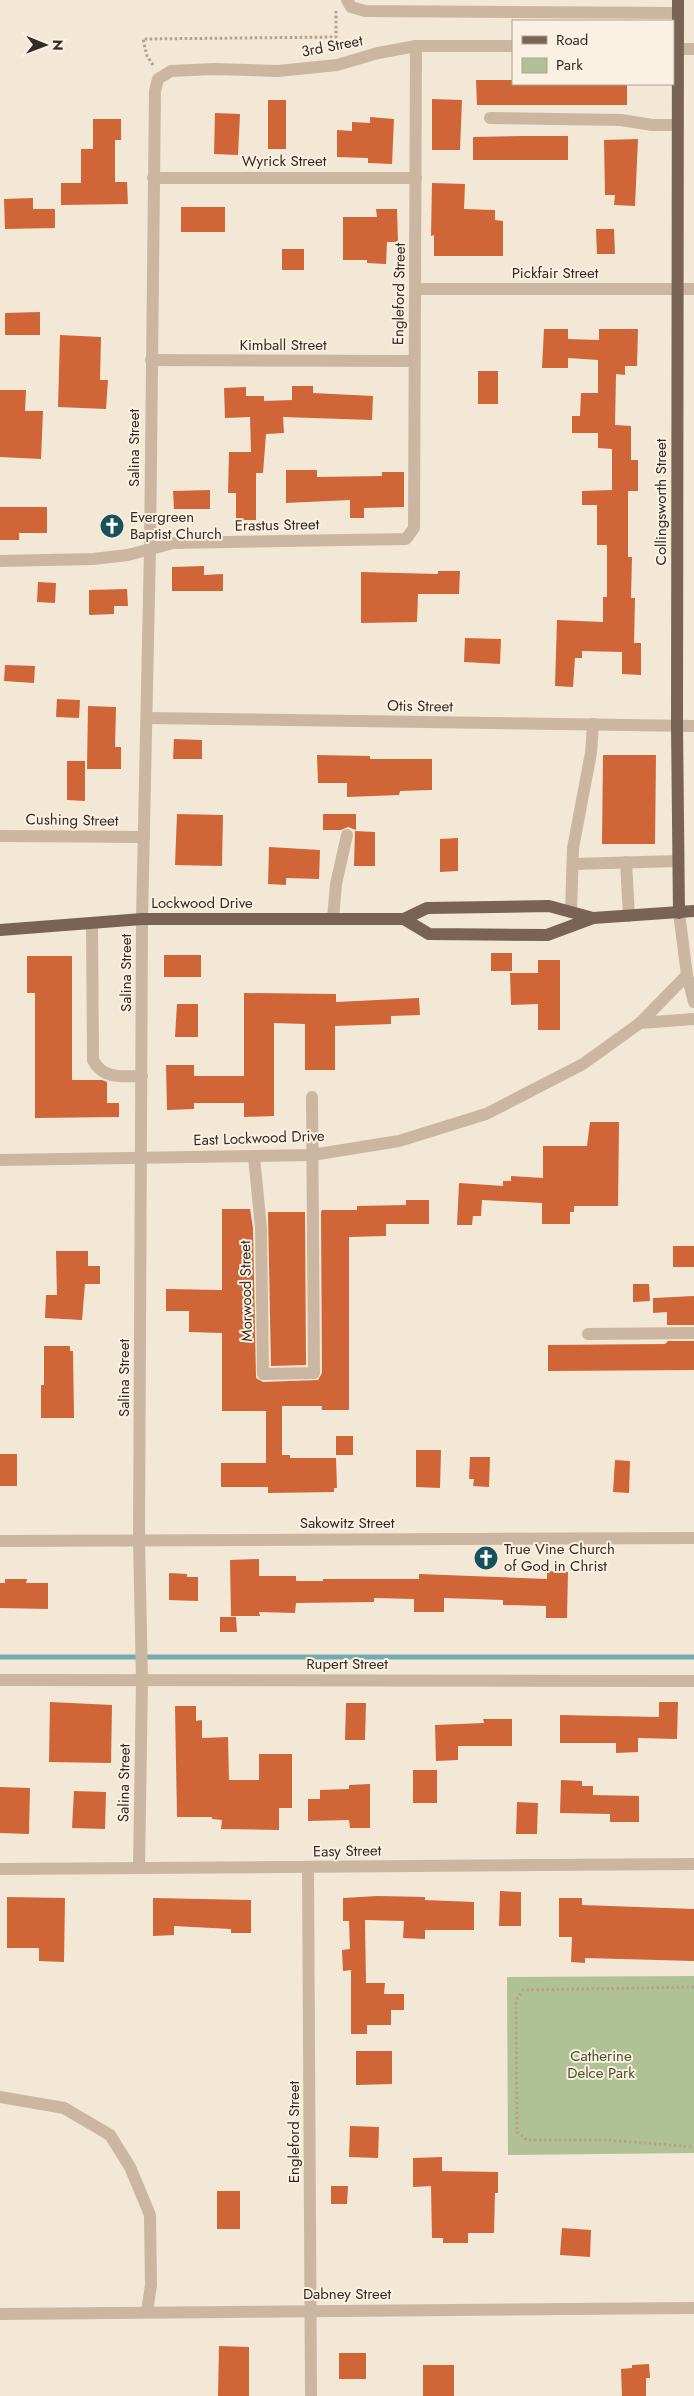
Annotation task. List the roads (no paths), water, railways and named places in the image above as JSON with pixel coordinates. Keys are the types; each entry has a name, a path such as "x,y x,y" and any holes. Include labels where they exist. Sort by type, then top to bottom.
{"main road":[{"name":"Collingsworth Street","path":"678,0 675,49 678,125 677,861 679,913"},
{"name":"Lockwood Drive","path":"0,930 92,922 142,920 404,919 427,908 549,906 593,918"},
{"name":"Lockwood Drive","path":"404,919 429,934 547,935 593,918 694,911"}],"street":[{"path":"347,0 351,7 365,11 499,6 636,13 678,13"},
{"path":"636,0 636,13"},
{"name":"3rd Street","path":"158,79 171,71 214,69 278,72 337,65 378,53 416,46 512,46"},
{"name":"Engleford Street","path":"406,539 414,528 416,46"},
{"path":"675,49 694,49"},
{"name":"Salina Street","path":"139,1868 142,1675 140,1541 142,920 150,549 153,178 155,91 158,79"},
{"path":"490,118 622,120 652,125 678,125"},
{"name":"Wyrick Street","path":"153,178 416,178"},
{"name":"Pickfair Street","path":"416,290 694,289"},
{"name":"Kimball Street","path":"151,360 414,361"},
{"name":"Erastus Street","path":"0,561 93,559 128,556 173,543 406,539"},
{"name":"Otis Street","path":"146,718 694,726"},
{"path":"571,912 573,848 591,753 593,724"},
{"path":"333,919 336,884 347,835"},
{"name":"Cushing Street","path":"0,836 144,837"},
{"path":"573,864 677,861"},
{"path":"626,862 629,916"},
{"name":"Collingsworth Street","path":"679,913 687,975 694,1002"},
{"path":"92,922 93,1060 98,1069 110,1076 142,1076"},
{"name":"East Lockwood Drive","path":"0,1160 312,1155 399,1141 486,1114 583,1064 640,1023 687,975"},
{"path":"640,1023 694,1019"},
{"path":"312,1097 312,1155"},
{"name":"Morwood Street","path":"254,1157 261,1228 263,1374 314,1373 312,1155"},
{"path":"588,1334 694,1333"},
{"name":"Sakowitz Street","path":"0,1541 694,1538"},
{"name":"Rupert Street","path":"0,1680 142,1675 694,1681"},
{"name":"Easy Street","path":"0,1869 694,1864"},
{"name":"Engleford Street","path":"308,1868 311,2396"},
{"path":"0,2096 64,2108 110,2135 130,2168 150,2215 151,2285 147,2312"},
{"name":"Dabney Street","path":"0,2314 694,2308"}],"waterway":[{"path":"0,1657 694,1657"}],"place":[{"name":"Evergreen Baptist Church","path":"112,526"},
{"name":"True Vine Church of God in Christ","path":"486,1558"}],"park label":[{"name":"Catherine Delce Park","path":"601,2064"}]}
